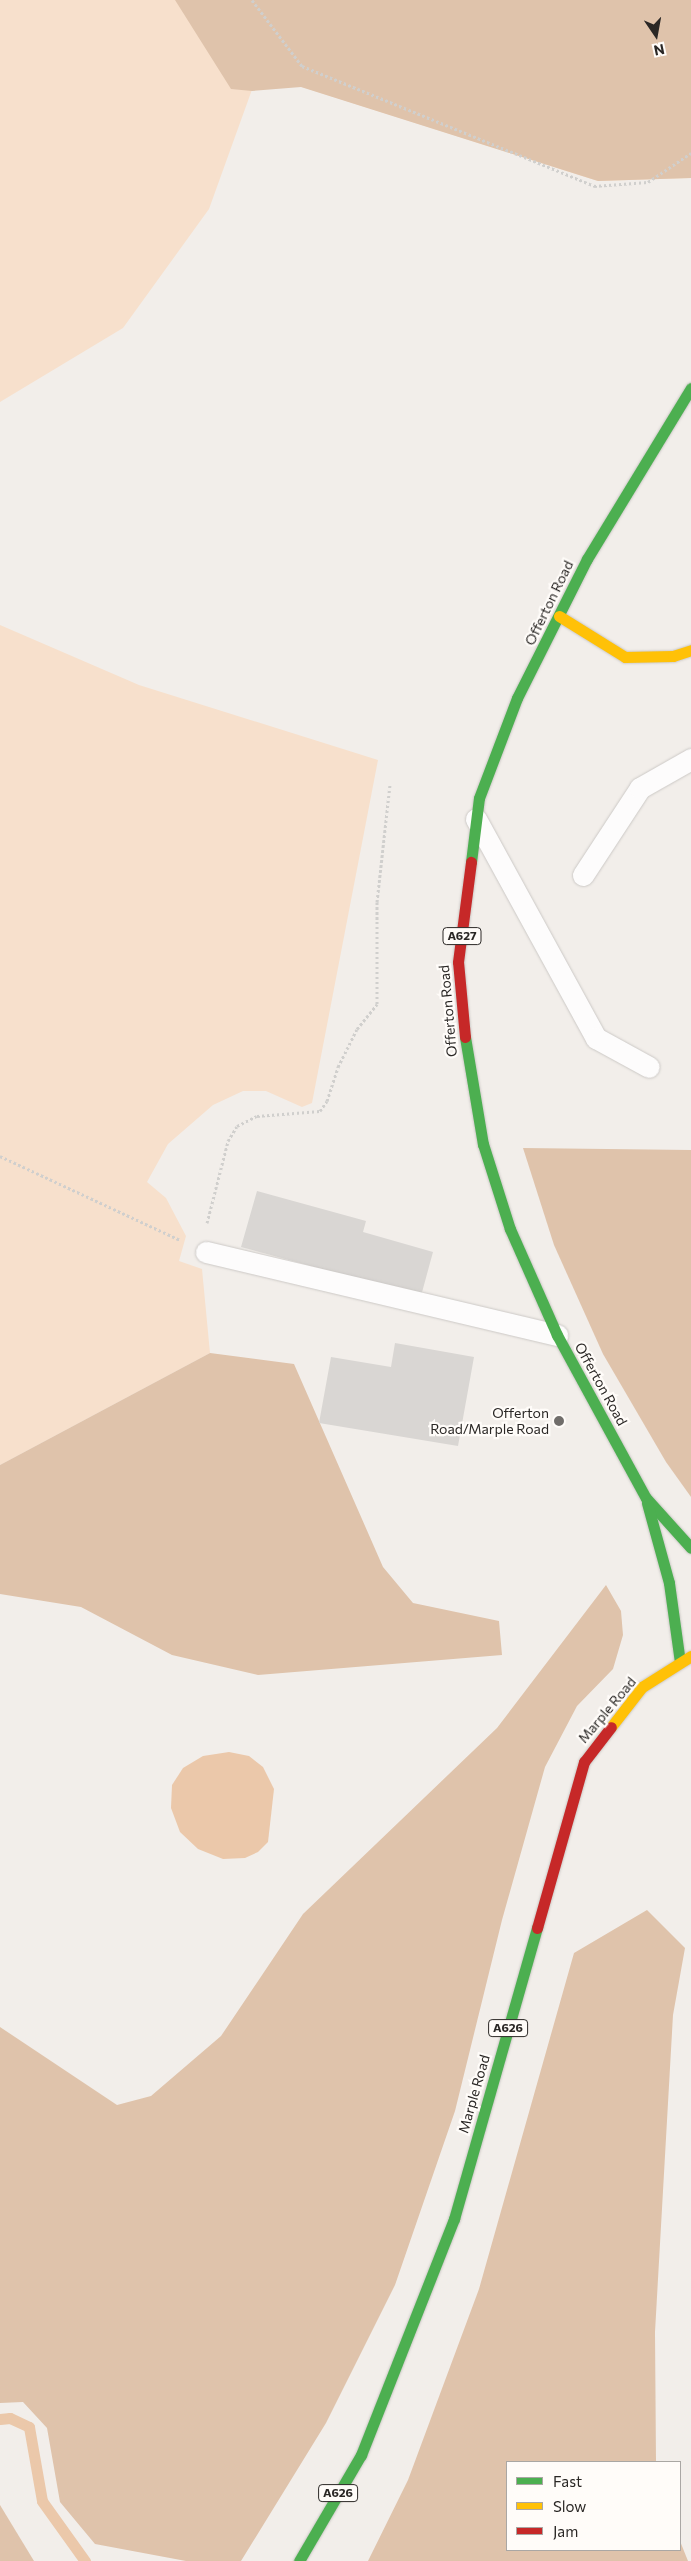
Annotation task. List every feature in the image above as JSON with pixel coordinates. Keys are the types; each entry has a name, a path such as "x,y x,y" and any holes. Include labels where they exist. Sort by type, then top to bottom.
{"main road":[{"name":"Offerton Road","path":"691,388 587,559 517,698 479,798 458,962 467,1062 483,1144 510,1229 557,1335 646,1498 691,1548"},
{"path":"559,616 626,657 673,656 691,650"},
{"name":"Offerton Road","path":"646,1498 669,1583 680,1662"},
{"name":"Marple Road","path":"299,2561 361,2455 454,2219 584,1762 642,1687 691,1656"}],"lane":[{"path":"583,875 640,788 691,759"},
{"path":"476,819 596,1038 649,1067"},
{"path":"206,1252 557,1335"}],"path":[{"path":"252,0 302,66 594,186 648,182 691,153"},
{"path":"0,1156 206,1252 207,1224 228,1141 237,1126 257,1116 320,1111 327,1101 338,1068 357,1029 377,1004 377,902 390,786"}],"shaded area":[{"path":"0,0 691,0 691,178 598,181 258,73 209,209 123,328 0,402"},
{"path":"175,0 691,0 691,178 598,181 301,87 252,91 231,89"},
{"path":"0,625 139,685 378,760 312,1103 302,1107 266,1091 243,1091 213,1105 168,1144 147,1182 166,1198 186,1236 179,1261 202,1269 210,1353 0,1465"},
{"path":"523,1148 691,1150 691,1497 666,1462 603,1354 554,1245"},
{"path":"210,1353 294,1364 383,1567 413,1603 499,1621 502,1655 258,1675 172,1655 81,1607 0,1594 0,1465"},
{"path":"606,1585 621,1611 623,1635 613,1669 577,1706 545,1767 502,1920 455,2111 395,2285 326,2423 241,2561 186,2561 95,2544 60,2502 47,2428 23,2402 0,2403 0,2027 117,2105 151,2096 221,2036 303,1914 497,1728"},
{"path":"229,1752 249,1756 263,1767 274,1789 268,1842 258,1852 245,1858 223,1859 198,1849 180,1832 171,1808 172,1785 183,1768 203,1756"},
{"path":"647,1910 685,1948 673,2015 655,2332 656,2461 506,2461 506,2551 681,2551 681,2544 688,2561 368,2561 408,2480 479,2289 574,1953"},
{"path":"0,2505 34,2561 0,2561"}],"building":[{"path":"257,1191 366,1221 363,1232 433,1252 421,1296 241,1247"},
{"path":"395,1343 474,1357 458,1446 319,1423 331,1357 391,1367"}],"waterway":[{"path":"0,2419 10,2418 29,2427 42,2501 85,2561"}],"traffic: fast":[{"path":"471,862 479,798 517,698 587,559 691,388"},
{"path":"465,1037 483,1144 510,1229 557,1335 646,1498 691,1548"},
{"path":"647,1503 669,1583 680,1662"},
{"path":"299,2561 361,2455 454,2219 537,1928"}],"traffic: slow":[{"path":"559,616 625,657 673,656 691,650"},
{"path":"611,1727 642,1687 691,1656"}],"traffic: jam":[{"path":"465,1037 458,962 471,862"},
{"path":"537,1928 584,1762 611,1727"}],"place":[{"name":"Offerton Road/Marple Road","path":"559,1421"}]}
